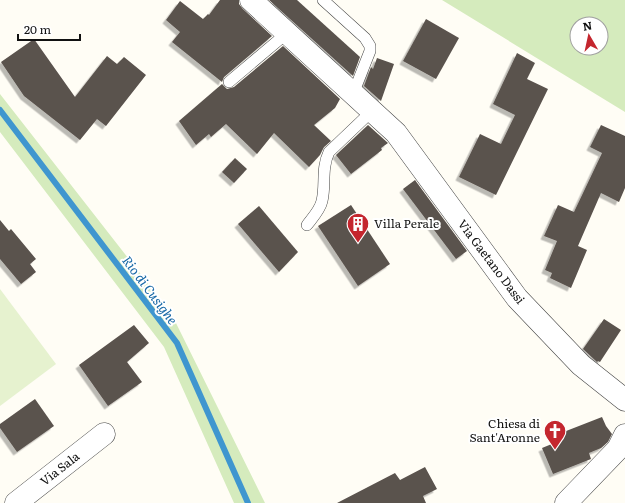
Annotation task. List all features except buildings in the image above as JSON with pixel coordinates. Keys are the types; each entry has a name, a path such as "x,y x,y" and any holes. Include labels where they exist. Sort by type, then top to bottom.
{"street":[{"name":"Via Gaetano Dassi","path":"250,0 372,111 399,138 517,298 581,365 625,400"},
{"name":"Via Sala","path":"16,503 104,434"},
{"path":"566,503 618,448 625,435"}],"lane":[{"path":"323,0 365,38 370,46 370,51 353,94"},
{"path":"229,82 286,33"},
{"path":"307,225 319,210 322,201 325,161 329,152 372,111"}],"green space":[{"path":"442,0 625,0 625,112"},
{"path":"0,94 171,313 265,503 234,503 164,347 0,132"},
{"path":"0,289 56,364 0,406"}],"waterway":[{"name":"Rio di Cusighe","path":"0,110 177,343 248,503"}],"place":[{"name":"Villa Perale","path":"358,244"},
{"name":"Chiesa di Sant'Aronne","path":"555,450"}]}
